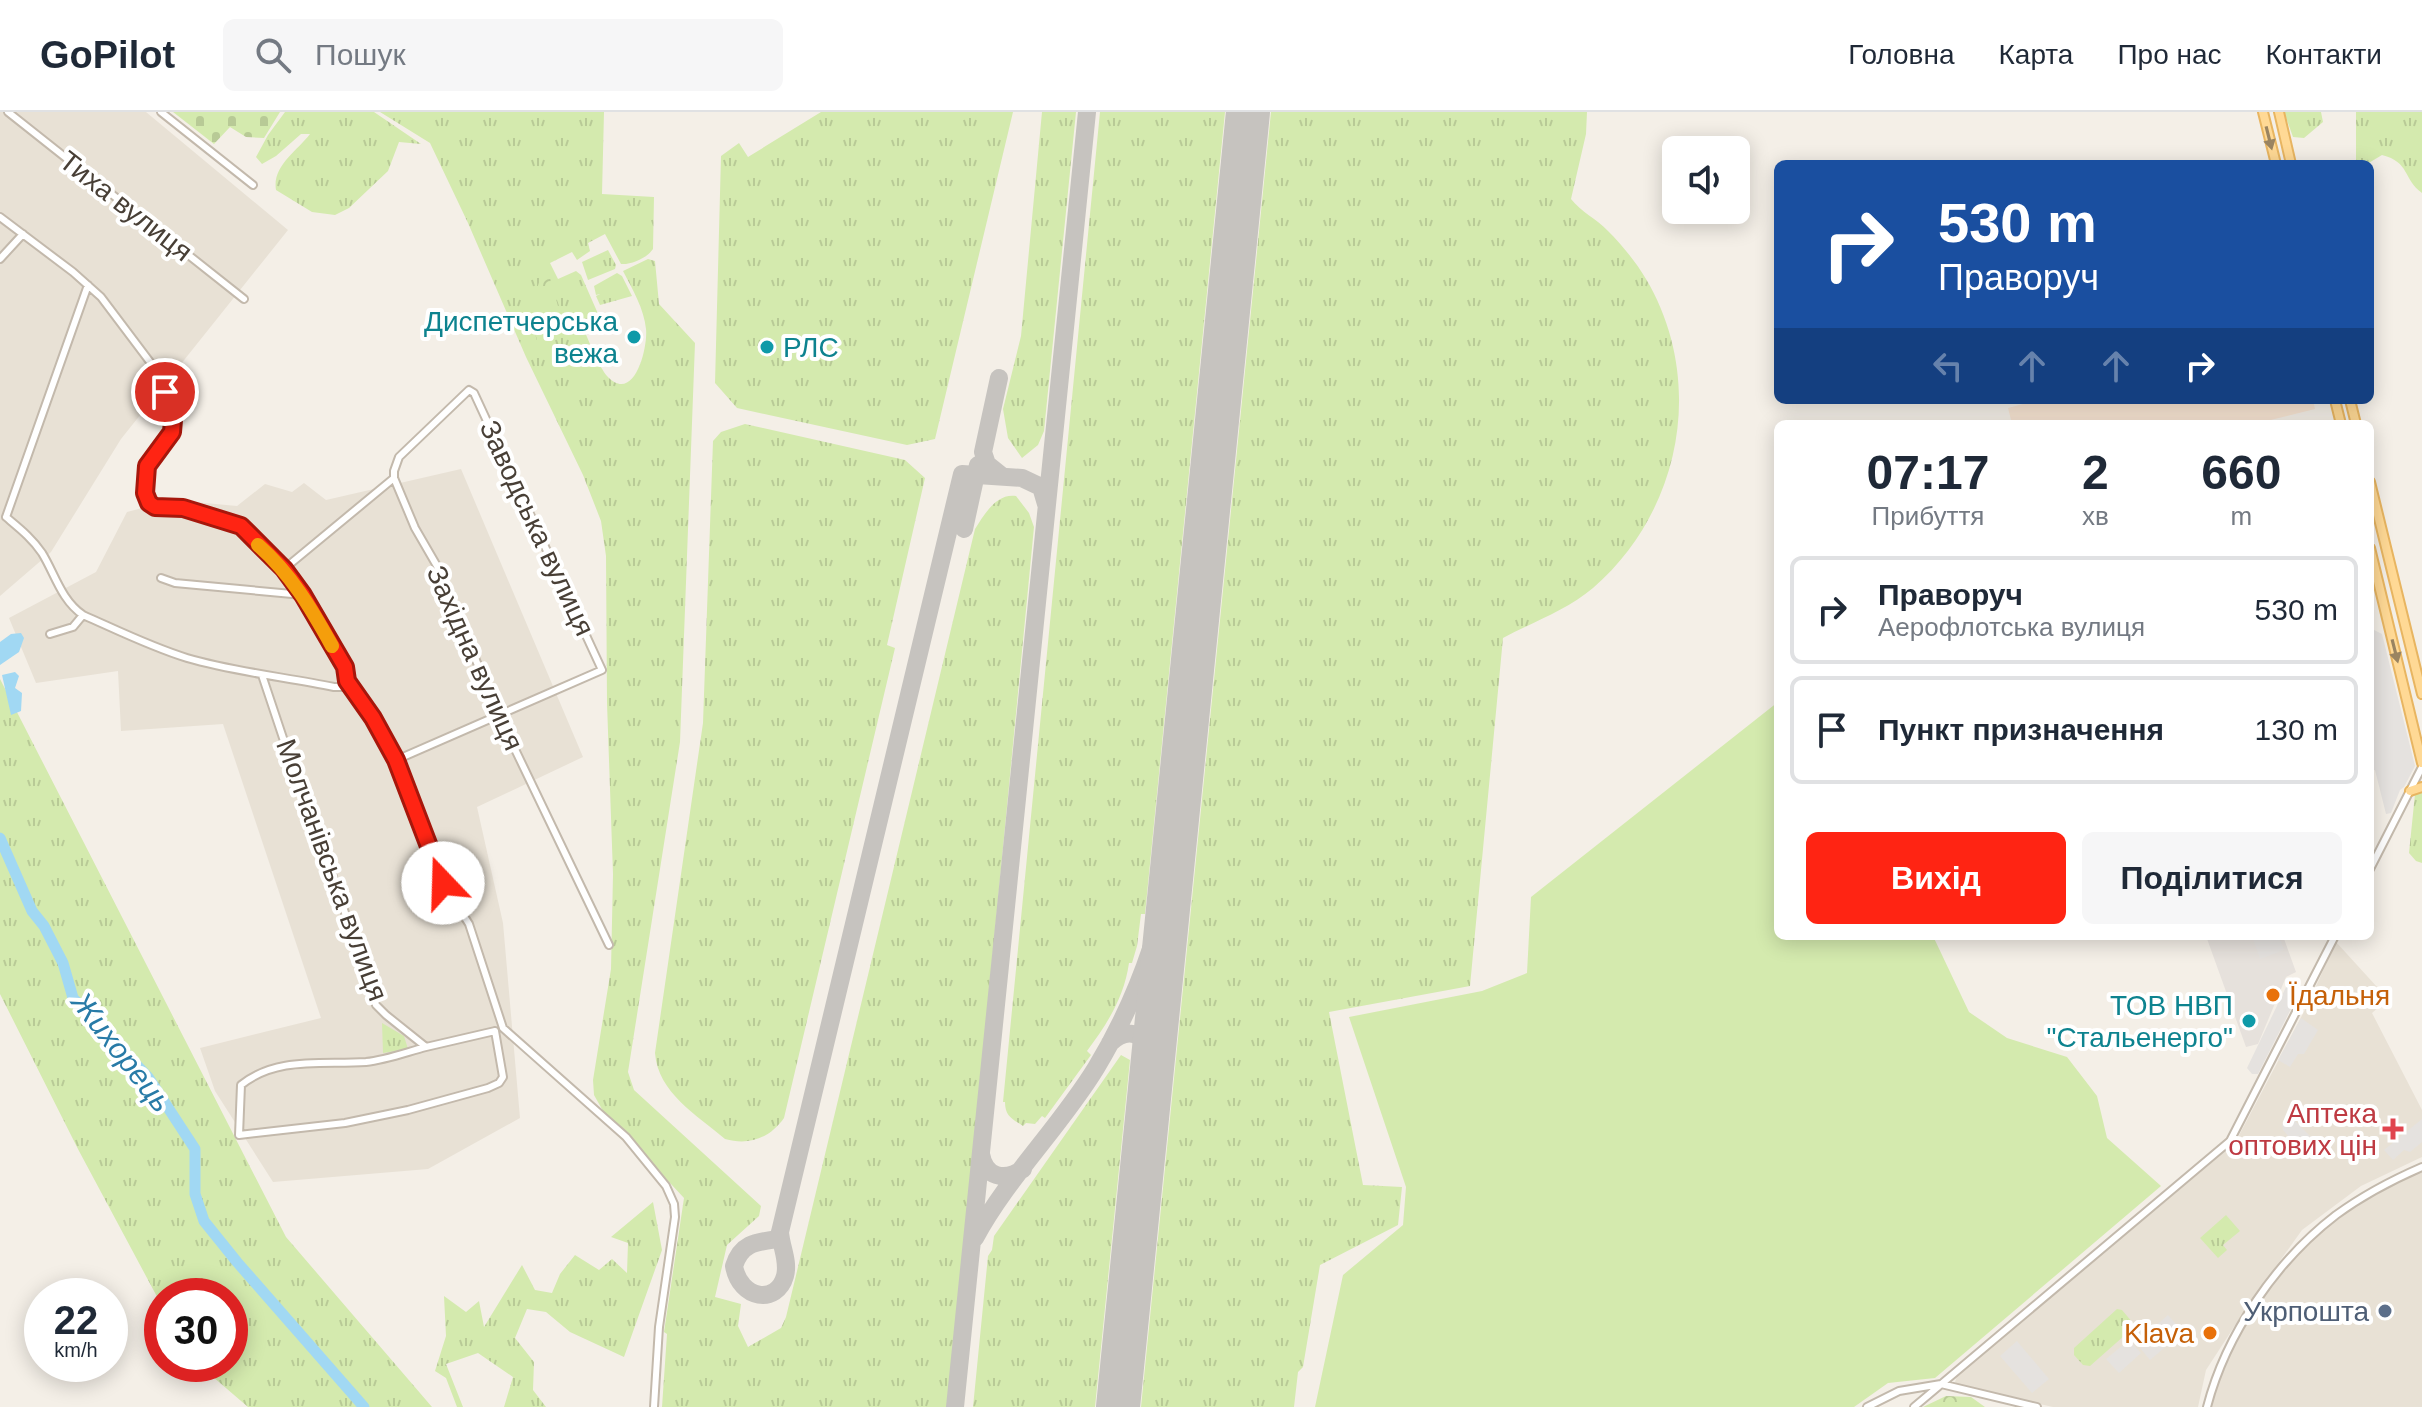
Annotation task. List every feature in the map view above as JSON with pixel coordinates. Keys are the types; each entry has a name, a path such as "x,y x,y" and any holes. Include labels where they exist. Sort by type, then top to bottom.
{"main road":[{"path":"2263,112 2275,160"},
{"path":"2279,112 2290,160"},
{"path":"2374,499 2422,694"},
{"path":"2374,565 2422,765"},
{"path":"2388,623 2403,619"},
{"path":"2410,791 2422,787"}],"street":[{"name":"Тиха вулиця","path":"8,112 244,299"},
{"path":"161,112 253,185"},
{"path":"0,217 101,297 159,376 171,408 172,432 147,466 145,493 149,503 155,507 183,508 241,526 284,569 303,595 345,667 347,681 373,718 396,760 443,883 469,924 499,1030 503,1077 499,1083 488,1088 345,1123 239,1135 241,1085 256,1073 315,1062 367,1062 499,1030"},
{"path":"0,259 23,234"},
{"path":"88,285 3,520 31,538 57,585 74,609 83,615 150,645 189,658 334,687 342,687 347,681"},
{"name":"Заводська вулиця","path":"394,478 399,457 469,390 474,393 602,670 499,716"},
{"path":"284,569 394,478"},
{"name":"Західна вулиця","path":"394,478 415,528 437,566 499,716 609,945"},
{"path":"161,578 175,583 303,595"},
{"path":"50,634 73,627 83,615"},
{"name":"Молчанівська вулиця","path":"262,675 376,1005 426,1047"},
{"path":"396,760 499,716"},
{"path":"2374,861 2422,765"},
{"path":"1914,1407 2230,1141 2333,940"},
{"path":"499,1030 594,1107 638,1152 666,1186 674,1204 675,1217 659,1327 654,1407"},
{"path":"2207,1407 2215,1375 2237,1334 2270,1285 2310,1237 2366,1196 2422,1167"},
{"path":"1867,1407 1899,1391 1941,1384 2037,1407"}],"shaded area":[{"path":"0,112 146,112 288,230 121,439 51,552 0,596"},
{"path":"2023,404 2314,404 2315,409 2270,420 2011,420 2008,408"},
{"path":"461,469 583,757 477,807 503,923 520,1118 428,1169 273,1182 215,1091 200,1048 321,1018 223,724 121,731 118,671 36,683 9,618 96,572 127,512 173,500 237,506 265,484 292,492 304,483 326,500"},
{"path":"2374,630 2382,634 2415,766 2400,790 2391,813 2386,814 2375,770"},
{"path":"2207,940 2284,940 2296,972 2286,977 2258,1044 2246,1047"},
{"path":"2253,940 2280,940 2284,950 2260,959"},
{"path":"2336,942 2388,999 2372,1013 2422,1110 2422,1157 2361,1186 2302,1230 2206,1370 2198,1407 2053,1407 1959,1386 1955,1382 1957,1376 2235,1143 2307,1006"},
{"path":"2287,985 2300,991 2258,1074 2252,1074 2247,1068"},
{"path":"2301,1018 2318,1030 2304,1054 2298,1054 2290,1067 2278,1060"},
{"path":"2292,1118 2322,1148 2311,1158 2306,1157 2283,1130 2282,1124"},
{"path":"2422,1119 2422,1142 2410,1152 2404,1150 2393,1160 2384,1150"},
{"path":"2422,1167 2422,1407 2207,1407 2215,1375 2253,1308 2290,1260 2338,1214"},
{"path":"2168,1315 2183,1332 2150,1360 2136,1343"},
{"path":"2129,1340 2141,1353 2119,1373 2106,1359"},
{"path":"2017,1341 2049,1379 2032,1393 2000,1356"}],"green space":[{"path":"173,112 280,112 264,138 246,137 230,127 214,144"},
{"path":"285,112 374,112 421,144 399,142 388,171 349,208 335,215 312,212 276,190 282,166 310,134 301,134 262,164 256,157"},
{"path":"380,112 604,112 602,194 654,197 653,249 643,258 621,264 605,234 588,243 590,251 577,260 572,252 550,263 558,279 576,271 581,275 599,316 597,326 585,332 604,372 617,383 625,384 632,379 642,360 646,338 640,307 623,271 648,259 655,261 659,304 695,343 680,742 628,1072 634,1090 761,1206 759,1216 727,1245 715,1297 741,1304 738,1326 748,1347 781,1328 786,1317 975,529 991,506 1002,498 1016,496 1029,513 1034,527 949,1407 662,1407 667,1334 664,1332 684,1198 603,1111 594,1095 593,1080 611,969 613,874 606,556 601,521 583,475 430,143"},
{"path":"821,112 1013,112 935,439 907,445 737,408 715,383 721,156 739,143 748,157"},
{"path":"1042,112 1076,112 1044,431 1038,445 1022,458 1008,438 1003,409 1021,336"},
{"path":"1100,112 1225,112 1145,914 1141,914 1137,946 1119,999 1087,1051 1091,1055 1045,1118 1042,1116 1035,1124 1026,1123 1023,1126 1010,1117 1003,1102"},
{"path":"1271,112 1587,112 1586,134 1571,199 1604,227 1628,254 1646,279 1665,318 1676,359 1679,401 1675,442 1665,483 1647,521 1623,557 1583,596 1503,638 1470,986 1329,1012 1363,1185 1402,1187 1398,1225 1320,1265 1294,1407 1141,1407"},
{"path":"2284,112 2321,112 2323,122 2304,138 2293,137"},
{"path":"2356,112 2422,112 2422,193 2402,166 2391,158 2382,155 2374,160 2356,160"},
{"path":"608,250 615,269 588,280 582,262"},
{"path":"542,273 550,276 559,311 544,343 540,348 530,348 538,345 530,314 541,310 536,292"},
{"path":"617,273 622,276 632,296 600,305 596,296 600,294 596,295 594,286"},
{"path":"745,424 905,460 925,478 887,645 895,648 784,1118 772,1131 758,1139 734,1141 725,1139 691,1112 671,1091 663,1080 655,1053 703,723 713,441 721,432"},
{"path":"0,679 286,1237 432,1407 248,1407 219,1382 248,1382 248,1278 147,1278 0,994"},
{"path":"1774,705 1774,940 1935,940 1969,1012 2007,1038 2067,1057 2097,1096 2107,1138 2161,1186 1935,1378 1888,1383 1854,1407 1315,1407 1343,1275 1403,1225 1406,1187 1349,1017 1482,991 1527,973 1531,897"},
{"path":"2422,791 2422,863 2409,853 2415,794"},
{"path":"382,1023 404,1036 408,1049 383,1053"},
{"path":"1121,1055 1130,1060 1095,1407 973,1407 988,1256 994,1236"},
{"path":"653,1202 662,1250 624,1357 570,1332 546,1312 527,1309 515,1338 534,1362 533,1390 546,1407 504,1407 513,1377 478,1353 446,1364 463,1407 457,1407 446,1378 435,1371 446,1336 444,1296 466,1312 479,1301 484,1327 522,1265 535,1290 552,1293 560,1274 575,1255 599,1270 612,1259 627,1273 628,1243 611,1237"},
{"path":"2226,1215 2240,1231 2223,1245 2227,1250 2218,1258 2200,1238"},
{"path":"2117,1309 2122,1310 2133,1323 2133,1328 2090,1366 2083,1365 2074,1355 2074,1348"},
{"path":"1946,1396 1971,1397 1985,1407 1923,1407"}],"water":[{"path":"21,633 24,638 19,652 0,665 0,642 11,634"},
{"path":"15,672 19,676 15,688 22,693 21,711 11,715 2,675"}],"waterway":[{"name":"Жихорець","path":"0,838 32,911 44,926 63,963 73,998 148,1077 195,1149 195,1194 204,1221 364,1407"}],"taxiway":[{"path":"955,1407 1087,112"},
{"path":"999,378 983,452 987,464 1002,476"},
{"path":"964,529 978,465"},
{"path":"780,1232 786,1265 781,1285 767,1295 751,1292 743,1286 734,1266 745,1248 778,1239 962,474 1022,478 1041,487 1046,504"},
{"path":"975,1238 1002,1194 1082,1090 1110,1044 1143,972 1160,922 1172,869"},
{"path":"1110,1043 1125,1034 1137,1035 1146,1044 1153,1059"},
{"path":"981,1154 987,1168 996,1175 1009,1175 1023,1169"}],"runway":[{"path":"1118,1407 1248,112"}],"slow traffic":[{"path":"258,545 284,569 332,646"}],"place":[{"name":"Диспетчерська вежа","path":"634,337"},
{"name":"РЛС","path":"767,347"},
{"name":"Їдальня","path":"2273,995"},
{"name":"ТОВ НВП \"Стальенерго\"","path":"2249,1021"},
{"name":"Аптека оптових цін","path":"2393,1129"},
{"name":"Укрпошта","path":"2385,1311"},
{"name":"Klava","path":"2210,1333"}],"route":[{"path":"165,392 171,408 172,432 147,466 145,493 149,503 155,507 183,508 241,526 284,569 303,595 345,667 347,681 373,718 396,760 443,883"}]}
